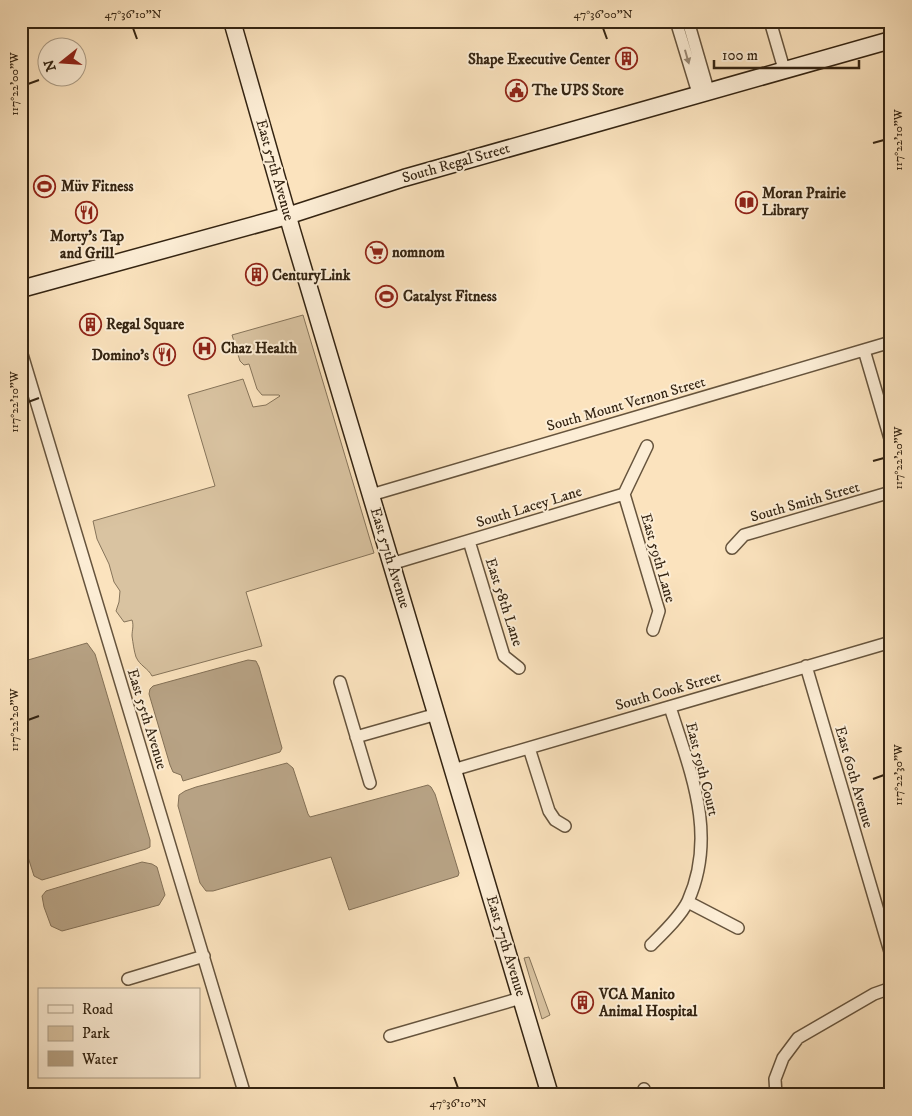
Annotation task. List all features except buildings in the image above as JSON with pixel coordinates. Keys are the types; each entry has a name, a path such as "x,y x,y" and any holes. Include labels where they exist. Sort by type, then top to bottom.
{"main road":[{"name":"East 57th Avenue","path":"232,21 287,216 550,1095"},
{"name":"South Regal Street","path":"21,289 287,216 404,178 891,40"}],"street":[{"path":"676,21 703,92"},
{"path":"688,21 703,92"},
{"path":"770,21 784,69"},
{"name":"South Mount Vernon Street","path":"371,495 891,342"},
{"path":"864,350 891,442"},
{"name":"East 55th Avenue","path":"21,351 245,1095"},
{"path":"624,494 647,446"},
{"name":"South Smith Street","path":"732,548 744,535 891,492"},
{"name":"South Lacey Lane","path":"391,564 624,494"},
{"name":"East 59th Lane","path":"624,494 659,611 653,630"},
{"name":"East 58th Lane","path":"469,541 504,656 519,668"},
{"name":"South Cook Street","path":"453,770 891,642"},
{"name":"East 60th Avenue","path":"806,666 891,955"},
{"path":"340,682 370,783"},
{"name":"East 59th Court","path":"651,945 668,928 688,902 698,868 702,839 701,822 691,776 670,706"},
{"path":"356,737 437,714"},
{"path":"529,748 549,811 555,820 565,826"},
{"path":"688,902 738,928"},
{"path":"128,979 204,956"},
{"path":"776,1095 775,1079 783,1058 798,1038 874,994 891,988"},
{"path":"390,1036 521,998"}],"green space":[{"path":"303,315 374,553 246,592 262,646 152,676 136,657 132,636 132,620 124,622 116,611 120,591 114,582 109,564 97,539 93,521 215,486 188,395 243,379 253,407 266,405 280,396 262,395 257,389 249,364 244,365 240,361 232,335"},
{"path":"529,957 550,1015 542,1019 524,958"}],"water":[{"path":"87,643 95,654 150,840 150,847 42,880 34,876 21,835 21,662"},
{"path":"248,660 256,661 259,667 282,748 280,752 183,781 181,775 173,772 170,765 149,694 150,689 153,686"},
{"path":"287,763 293,768 310,817 428,785 435,794 459,873 458,876 349,910 331,857 213,891 206,891 200,883 178,806 179,795 196,787"},
{"path":"142,862 157,867 165,895 159,905 62,931 51,926 42,896 46,891"}],"place":[{"name":"Shape Executive Center","path":"626,59"},
{"name":"The UPS Store","path":"516,90"},
{"name":"Müv Fitness","path":"45,186"},
{"name":"Moran Prairie Library","path":"746,202"},
{"name":"Morty's Tap and Grill","path":"87,213"},
{"name":"nomnom","path":"376,252"},
{"name":"CenturyLink","path":"256,275"},
{"name":"Catalyst Fitness","path":"387,296"},
{"name":"Regal Square","path":"90,324"},
{"name":"Chaz Health","path":"205,348"},
{"name":"Domino's","path":"165,355"},
{"name":"VCA Manito Animal Hospital","path":"583,1003"}]}
